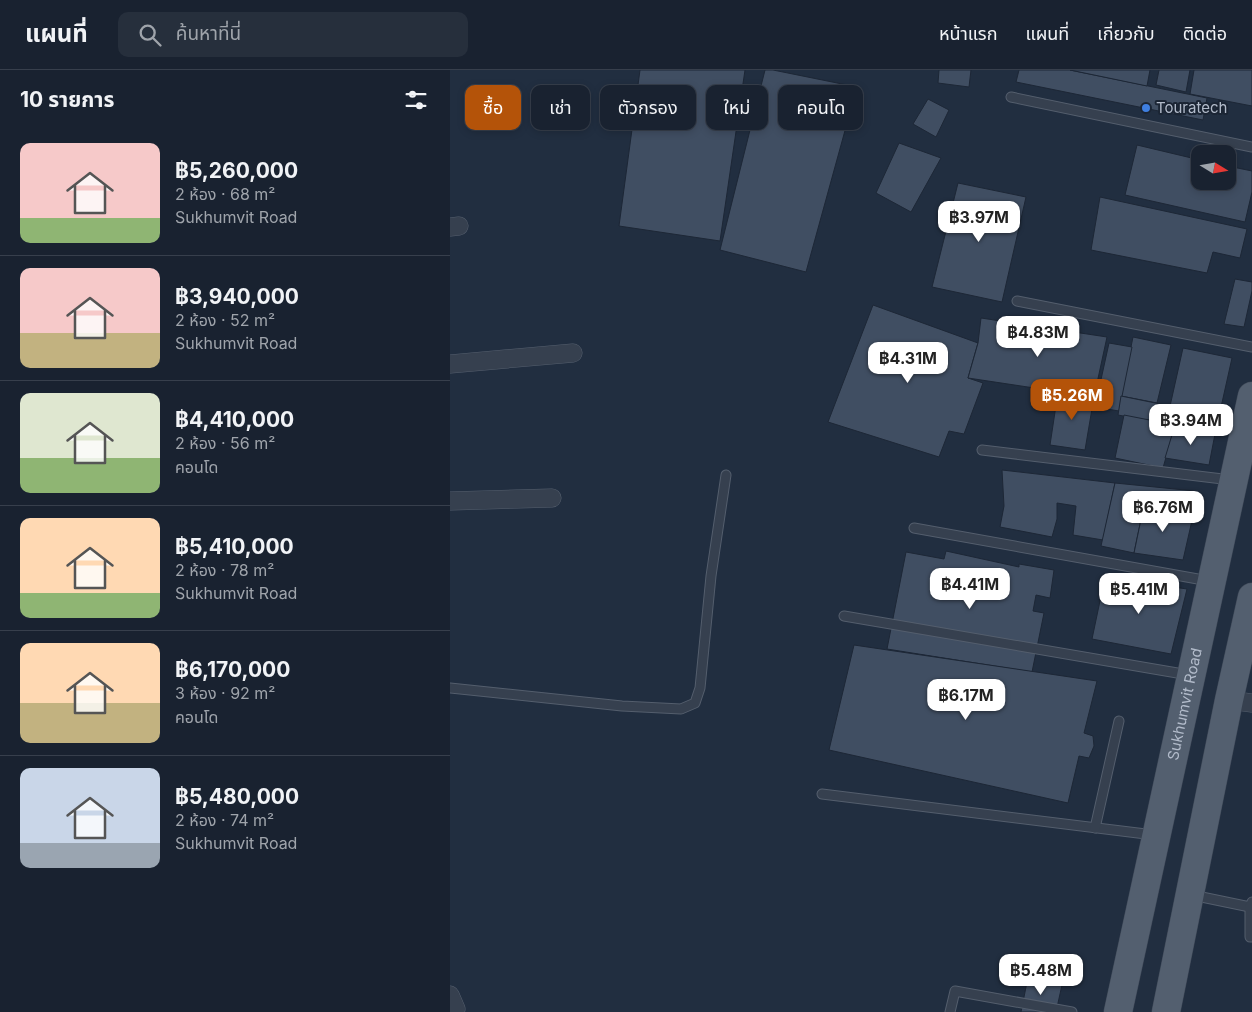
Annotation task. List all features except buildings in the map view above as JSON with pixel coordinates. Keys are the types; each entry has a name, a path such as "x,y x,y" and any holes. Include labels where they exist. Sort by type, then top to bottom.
{"main road":[{"name":"Sukhumvit Road","path":"1118,1012 1252,396"},
{"path":"1166,1012 1190,894 1240,701 1252,598"}],"street":[{"path":"450,364 573,353"},
{"path":"450,501 552,498"}],"lane":[{"path":"1011,97 1252,147"},
{"path":"1017,301 1252,347"},
{"path":"982,450 1234,481"},
{"path":"450,688 622,706 681,709 695,703 700,688 711,576 726,475"},
{"path":"914,528 1212,581"},
{"path":"844,616 1191,675"},
{"path":"1095,828 1119,721"},
{"path":"822,794 1157,836"},
{"path":"1190,894 1251,905 1250,937 1252,938"},
{"path":"950,1012 955,991 1072,1012"}],"place":[{"name":"Touratech","path":"1146,108"}]}
